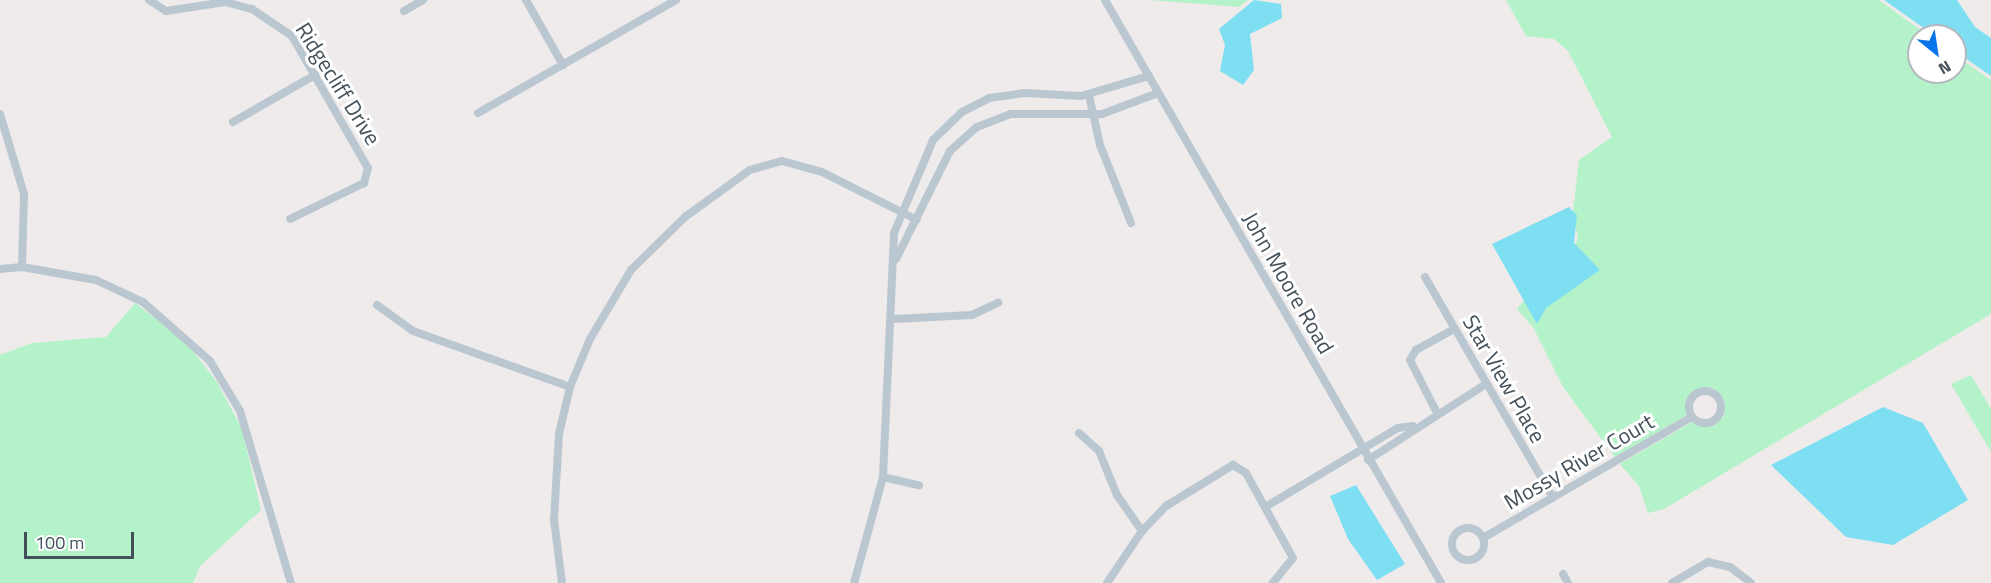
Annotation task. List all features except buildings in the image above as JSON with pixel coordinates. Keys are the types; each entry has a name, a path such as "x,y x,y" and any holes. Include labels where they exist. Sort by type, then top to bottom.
{"street":[{"name":"Ridgecliff Drive","path":"149,0 166,11 225,1 276,21 315,75 368,168 364,183 290,219"},
{"path":"404,11 423,0"},
{"path":"526,0 563,65"},
{"path":"478,113 676,0"},
{"name":"John Moore Road","path":"1105,0 1441,583"},
{"path":"233,122 315,75"},
{"path":"854,583 883,477 894,318 896,259 893,242 900,211 933,140 962,112 1010,94 1089,94 1149,76"},
{"path":"896,259 950,151 977,127 1018,113 1094,115 1158,93"},
{"path":"1089,94 1131,223"},
{"path":"0,114 24,194 22,267"},
{"path":"562,583 554,476 570,387 590,339 632,270 686,217 750,170 782,160 822,172 917,220"},
{"path":"0,269 22,267 96,280 143,302 210,361 240,411 291,583"},
{"name":"Star View Place","path":"1425,277 1553,498"},
{"path":"894,318 972,315 998,303"},
{"path":"377,305 413,331 570,387"},
{"path":"1436,411 1410,360 1416,350 1454,329"},
{"path":"1368,459 1394,444 1413,426 1436,411 1486,384"},
{"name":"Mossy River Court","path":"1483,538 1692,417"},
{"path":"1266,507 1389,434 1413,426"},
{"path":"1079,433 1099,451 1117,495 1142,531"},
{"path":"1389,434 1394,444"},
{"path":"1107,583 1142,531 1184,492 1233,465 1246,473 1293,558 1273,583"},
{"path":"883,477 918,485"},
{"path":"1672,583 1708,562 1730,567 1751,583"},
{"path":"1563,574 1568,583"}],"green space":[{"path":"1150,0 1248,0 1239,7"},
{"path":"1506,0 1879,0 1912,24 1907,24 1907,84 1967,84 1967,63 1991,80 1991,314 1664,509 1648,513 1639,486 1620,464 1692,422 1714,426 1724,416 1725,402 1713,388 1694,390 1686,401 1687,415 1615,457 1563,387 1534,329 1517,309 1544,275 1570,258 1578,238 1573,212 1579,160 1612,137 1568,51 1554,39 1526,36"},
{"path":"135,303 185,341 217,382 242,429 261,510 200,566 193,583 0,583 0,355 32,343 106,337"},
{"path":"1971,375 1991,409 1991,452 1951,384"}],"water":[{"path":"1254,0 1281,4 1282,18 1250,34 1254,70 1243,85 1220,71 1225,45 1219,29"},
{"path":"1884,0 1957,0 1975,27 1991,38 1991,76 1967,59 1967,24 1918,24"},
{"path":"1569,207 1577,215 1574,243 1600,270 1546,308 1537,324 1492,244"},
{"path":"1883,407 1923,423 1968,500 1893,545 1846,537 1771,465"},
{"path":"1356,485 1405,564 1377,580 1348,539 1330,496"}]}
